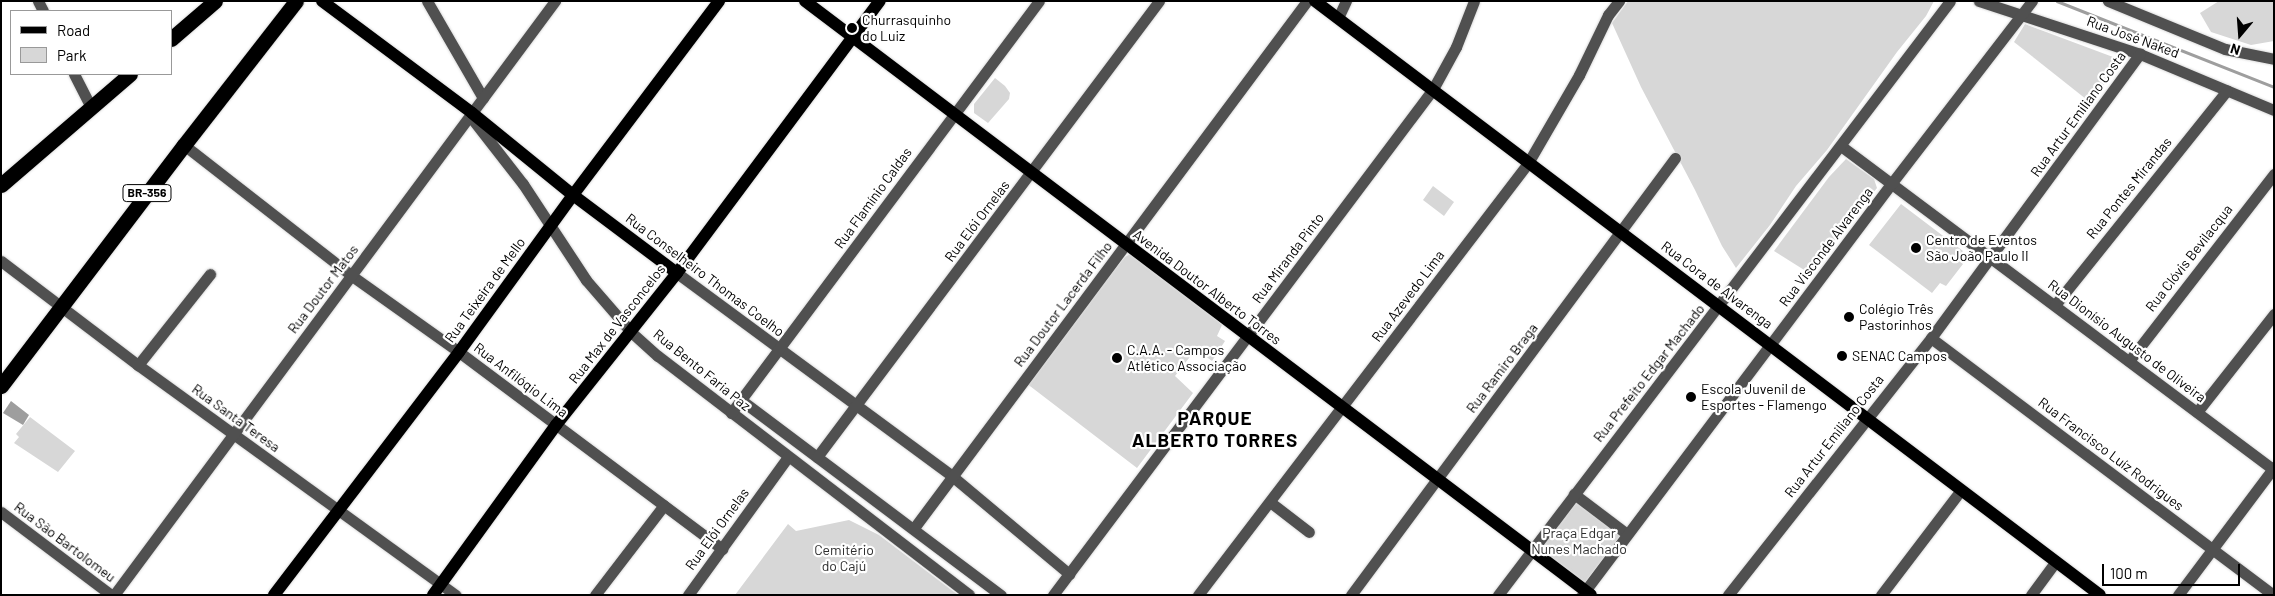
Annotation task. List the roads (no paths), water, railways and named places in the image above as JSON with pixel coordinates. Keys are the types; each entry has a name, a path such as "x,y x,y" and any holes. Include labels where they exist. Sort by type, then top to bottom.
{"highway":[{"path":"172,38 215,1"},
{"name":"BR-356","path":"1,386 296,1"},
{"path":"1,186 129,75"}],"main road":[{"name":"Rua Conselheiro Thomas Coelho","path":"322,1 677,273"},
{"name":"Rua Teixeira de Mello","path":"274,595 459,352 573,195 719,1"},
{"name":"Avenida Doutor Alberto Torres","path":"805,1 1532,550 1586,593"},
{"name":"Rua Max de Vasconcelos","path":"432,595 556,425 677,273 880,1"},
{"name":"Rua Cora de Alvarenga","path":"1315,1 1528,163 1772,344 1866,419 2100,595"}],"street":[{"path":"427,1 484,98"},
{"name":"Rua Doutor Matos","path":"113,595 555,1"},
{"name":"Rua Flamínio Caldas","path":"731,413 780,350 953,114 1039,1"},
{"name":"Rua Elói Ornelas","path":"817,457 1159,1"},
{"name":"Rua Doutor Lacerda Filho","path":"914,528 1307,1"},
{"path":"1338,18 1346,1"},
{"name":"Rua Miranda Pinto","path":"1053,595 1433,89 1456,47 1474,1"},
{"name":"Rua Azevedo Lima","path":"1198,595 1528,163 1565,100 1608,16 1619,1"},
{"name":"Rua Prefeito Edgar Machado","path":"1498,595 1720,306 1950,1"},
{"name":"Rua José Naked","path":"1979,1 2140,54 2274,110"},
{"name":"Rua Visconde Alvarenga","path":"1586,593 1627,534 1891,184 2032,1"},
{"path":"2108,1 2225,49 2249,55 2271,55"},
{"name":"Rua Artur Emiliano Costa","path":"1728,595 1931,338 2140,54"},
{"path":"74,75 91,108"},
{"name":"Rua Pontes Mirandas","path":"2055,305 2227,90"},
{"name":"Rua Bento Faria Paz","path":"471,115 523,184 586,280 631,332 658,356 731,413 969,595"},
{"name":"Rua Anfilóqio Lima","path":"184,145 352,276 459,352 722,549"},
{"name":"Rua Dionísio Augusto de Oliveira","path":"1841,146 2273,469"},
{"name":"Rua Ramiro Braga","path":"1351,595 1675,158"},
{"name":"Rua Clóvis Bevilacqua","path":"2128,361 2274,174"},
{"name":"Rua Santa Teresa","path":"1,261 138,365 456,595"},
{"name":"Rua Conselheiro Thomas Coelho","path":"677,273 952,476 1069,574"},
{"path":"138,365 210,274"},
{"path":"2197,412 2274,314"},
{"name":"Rua Francisco Luíz Rodrigues","path":"1931,338 2273,595"},
{"name":"Rua Bento Faria Paz","path":"741,400 1002,595"},
{"name":"Rua Elói Ornelas","path":"688,595 788,457"},
{"path":"2178,595 2273,469"},
{"path":"1881,595 1961,490"},
{"path":"1574,494 1627,534"},
{"path":"1270,502 1309,532"},
{"path":"595,595 664,505"},
{"name":"Rua São Bartolomeu","path":"1,512 113,595"},
{"path":"2031,595 2056,562"}],"waterway":[{"path":"2057,1 2274,87"}],"place":[{"name":"Churrasquinho do Luiz","path":"852,28"},
{"name":"Centro de Eventos São João Paulo II","path":"1916,248"},
{"name":"Colégio Três Pastorinhos","path":"1849,317"},
{"name":"SENAC Campos","path":"1842,356"},
{"name":"C.A.A. - Campos Atlético Associação","path":"1117,358"},
{"name":"Escola Juvenil de Esportes - Flamengo","path":"1691,397"}],"district":[{"name":"PARQUE ALBERTO TORRES","path":"1215,429"}],"park label":[{"name":"Praça Edgar Nunes Machado","path":"1579,542"},
{"name":"Cemitério do Cajú","path":"844,558"}]}
